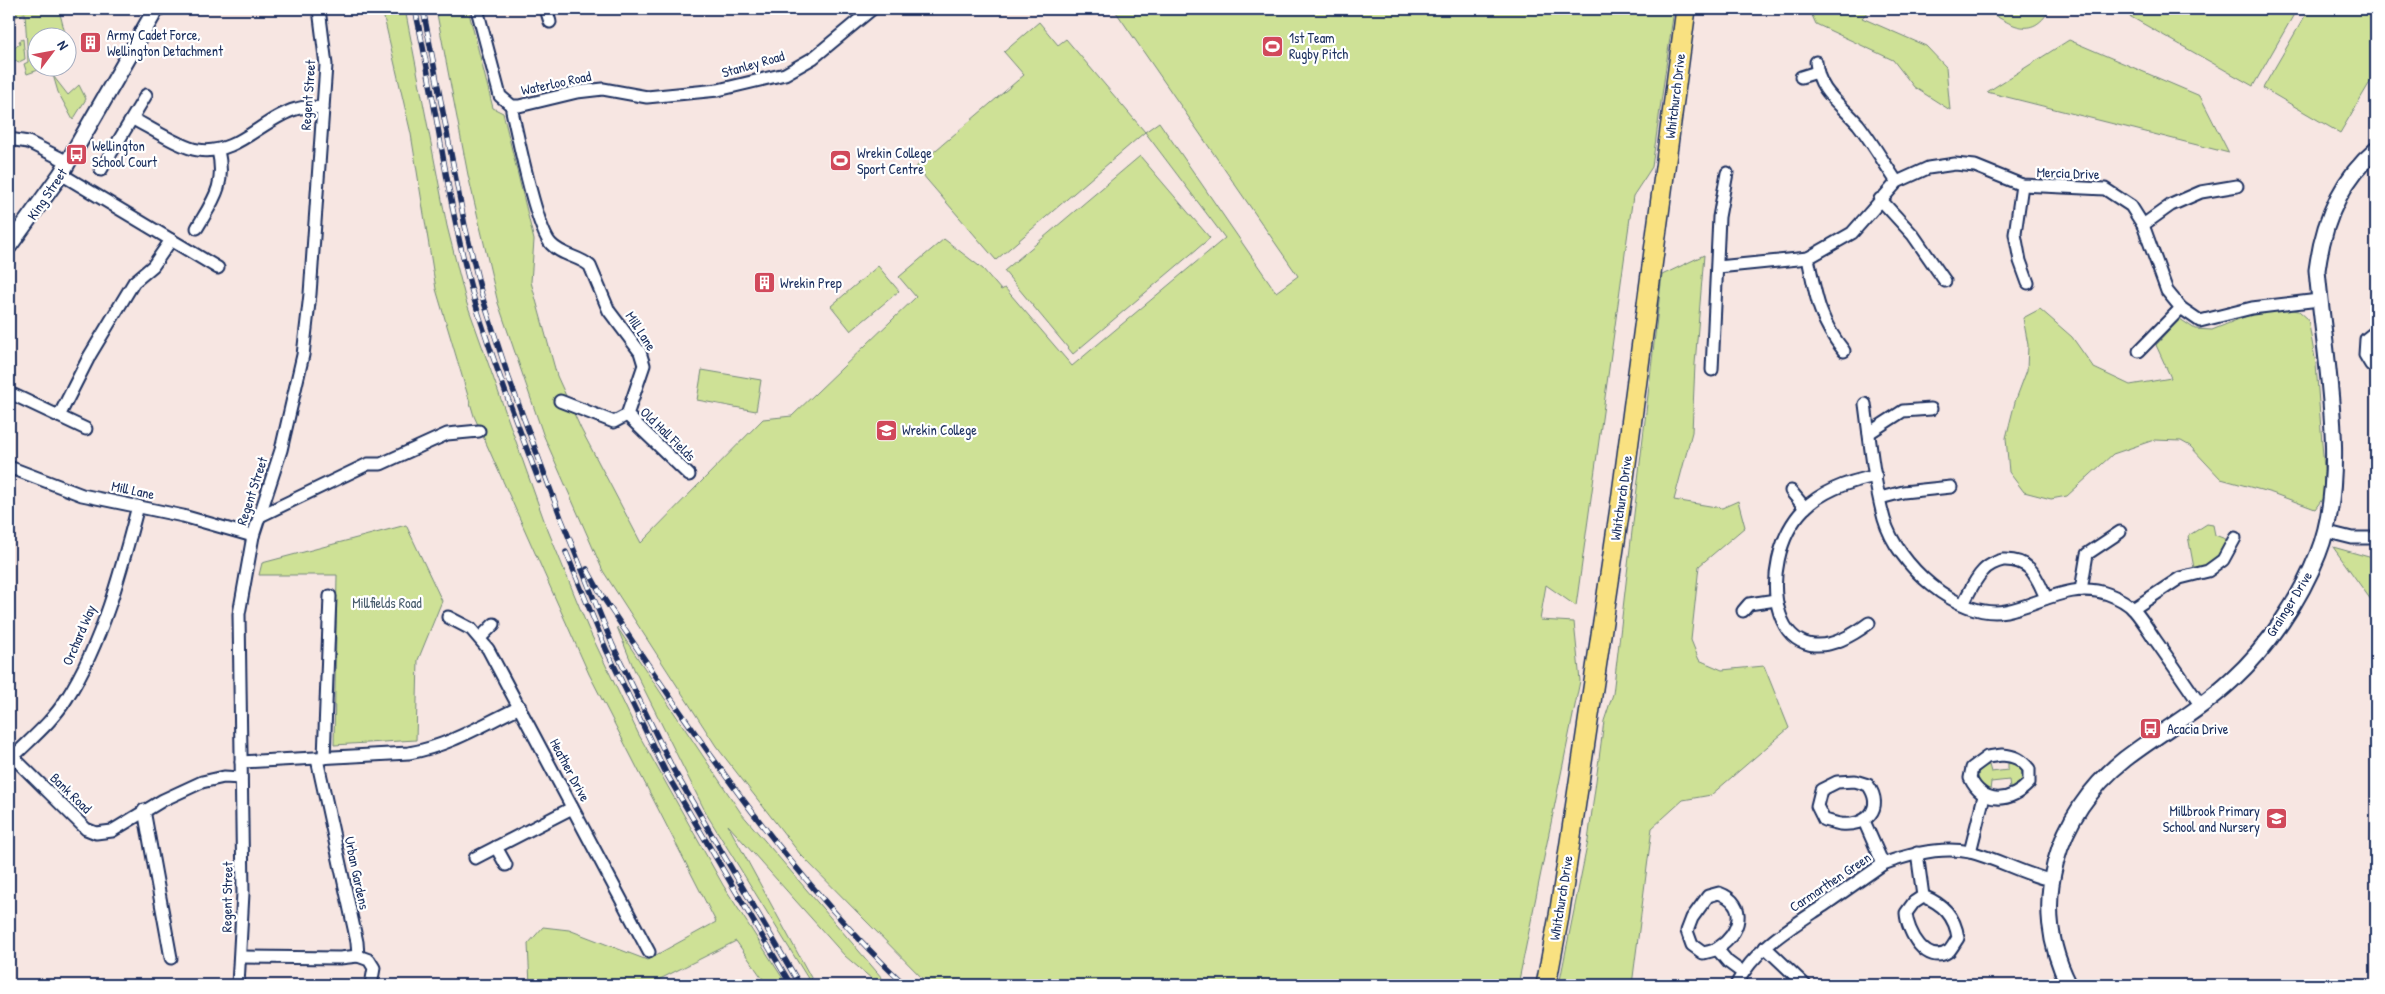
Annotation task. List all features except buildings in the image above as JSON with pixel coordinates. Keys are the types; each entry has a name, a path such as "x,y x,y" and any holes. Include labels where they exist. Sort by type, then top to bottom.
{"main road":[{"name":"Whitchurch Drive","path":"1546,985 1559,916 1620,511 1686,9"}],"street":[{"name":"King Street","path":"9,246 64,168 156,9"},
{"name":"Regent Street","path":"238,985 243,893 239,614 253,536 290,417 303,355 310,294 325,45 319,9"},
{"name":"Waterloo Road","path":"477,9 500,96 512,106 526,106 577,92 604,89 622,91"},
{"path":"546,9 550,22"},
{"name":"Stanley Road","path":"622,91 637,96 672,95 718,90 785,74 813,58 872,9"},
{"path":"1801,77 1816,67 1823,88 1858,124 1897,182"},
{"path":"102,170 146,95"},
{"name":"Mill Lane","path":"512,106 544,234 552,246 561,253 585,262 590,266 609,311 640,352 644,365 626,415"},
{"path":"132,119 192,148 218,150 293,110 306,107 322,108"},
{"path":"9,139 28,142 171,240 218,268"},
{"path":"197,228 220,187 222,168 218,150"},
{"name":"Grainger Drive","path":"2069,985 2059,966 2049,917 2050,880 2062,841 2072,823 2098,785 2126,758 2201,706 2253,659 2281,622 2304,584 2319,553 2329,517 2333,483 2333,446 2317,270 2320,243 2328,219 2352,175 2376,150"},
{"name":"Mercia Drive","path":"1718,268 1808,258 1852,233 1897,182 1928,168 1955,164 1975,166 2022,185 2106,189 2131,206 2143,224 2166,291 2181,308 2200,321 2252,308 2319,300"},
{"path":"1712,370 1719,217 1727,173"},
{"path":"2022,185 2015,234 2020,262 2028,283"},
{"path":"2143,224 2171,205 2201,192 2237,186"},
{"path":"1880,199 1913,235 1945,281"},
{"path":"59,416 90,355 134,282 158,261 171,240"},
{"path":"1808,258 1819,310 1830,333 1844,351"},
{"path":"2140,352 2181,308"},
{"path":"2376,331 2366,339 2365,355 2371,365 2376,367"},
{"path":"14,395 86,429"},
{"path":"560,401 614,422 626,415"},
{"path":"1865,404 1885,521 1908,560 1934,588 1963,604 1982,611 1998,613 2066,591 2081,590 2109,594 2133,609 2201,706"},
{"path":"1869,433 1903,411 1931,409"},
{"name":"Old Hall Fields","path":"626,415 689,475"},
{"path":"260,516 368,464 381,464 447,434 479,431"},
{"name":"Mill Lane","path":"9,467 82,495 182,516 253,536"},
{"path":"1869,623 1846,639 1812,646 1794,637 1786,628 1778,614 1776,600 1780,560 1787,536 1794,521 1805,508 1829,491 1857,480 1876,476"},
{"path":"1880,498 1903,492 1951,487"},
{"path":"1791,491 1805,508"},
{"name":"Orchard Way","path":"11,755 56,712 66,699 83,666 117,583 138,506"},
{"path":"2324,531 2352,538 2374,538 2376,536"},
{"path":"2081,590 2087,554 2120,532"},
{"path":"2133,609 2180,578 2208,571 2223,560 2235,538"},
{"path":"1963,604 1984,568 2000,560 2015,560 2027,565 2036,576 2046,598"},
{"name":"Urban Gardens","path":"330,596 320,758 357,942 358,956"},
{"path":"1743,612 1749,604 1776,600"},
{"name":"Heather Drive","path":"448,617 470,629 480,638 520,706 649,952"},
{"path":"480,638 494,624"},
{"path":"241,762 409,754 441,746 520,706"},
{"name":"Bank Road","path":"11,755 86,829 96,833 112,832 144,810 211,779 241,778"},
{"path":"1994,756 2014,756 2029,769 2029,783 2021,792 2003,798 1984,796 1975,788 1970,778 1972,768 1978,762 1994,756"},
{"path":"1855,781 1868,785 1874,794 1876,802 1870,817 1864,821 1841,824 1824,820 1817,806 1821,790 1837,782 1855,781"},
{"path":"1970,852 1984,796"},
{"path":"475,858 572,808"},
{"path":"144,810 171,958"},
{"path":"1864,821 1883,864"},
{"path":"496,847 506,865"},
{"name":"Carmarthen Green","path":"1736,985 1743,973 1765,947 1785,930 1883,864 1917,853 1949,850 1970,852 2050,880"},
{"path":"1917,853 1923,896"},
{"path":"1719,894 1729,897 1733,902 1737,908 1739,920 1730,937 1717,949 1703,953 1692,945 1687,931 1692,918 1708,896 1719,894"},
{"path":"1923,896 1938,902 1956,924 1958,938 1950,951 1939,955 1926,952 1906,924 1906,913 1914,902 1923,896"},
{"path":"1765,947 1805,985"},
{"path":"1717,949 1728,962 1743,973"},
{"path":"240,957 340,958 358,956 369,960 374,968 371,985"}],"green space":[{"path":"9,9 64,9 63,12 59,10 64,28 28,28 28,62 25,13 11,19"},
{"path":"382,9 405,9 447,226 466,301 545,523 588,628 639,735 723,885 787,985 767,985 736,941 648,985 530,985 528,944 543,927 569,930 647,960 716,922 589,674 474,416 436,289 411,134"},
{"path":"436,9 468,9 493,108 503,113 534,240 531,282 557,376 581,429 641,543 763,419 792,416 916,297 899,277 944,239 983,269 1001,290 1005,288 1072,366 1225,238 1145,132 1159,122 1276,292 1298,276 1114,9 1674,9 1652,167 1633,196 1576,606 1546,585 1540,620 1574,622 1580,681 1518,985 929,985 800,854 716,746 603,571 543,434 498,303 468,175"},
{"path":"1809,9 1870,9 1862,18 1926,46 1946,67 1950,110 1914,87 1893,60 1816,24"},
{"path":"1984,9 2050,9 2043,19 2035,25 2019,27 2002,20"},
{"path":"2117,9 2297,9 2253,86"},
{"path":"2309,9 2376,9 2376,72 2340,133 2263,88"},
{"path":"1039,22 1058,45 1066,39 1145,132 996,260 916,167 1024,75 1004,52"},
{"path":"23,39 25,59 19,62 9,58 9,51 20,44 19,41"},
{"path":"2069,40 2200,96 2229,153 1987,92"},
{"path":"28,62 28,74 27,74 24,64"},
{"path":"54,78 68,95 79,85 86,99 73,120 58,92"},
{"path":"1140,156 1210,238 1073,354 1004,271"},
{"path":"1704,255 1695,364 1692,432 1674,500 1722,508 1738,501 1745,527 1699,566 1691,640 1699,660 1722,670 1764,666 1789,728 1711,795 1683,800 1652,828 1632,985 1559,985 1588,841 1604,721 1613,694 1662,275"},
{"path":"878,266 899,291 851,331 831,306"},
{"path":"2040,309 2072,337 2094,368 2130,385 2171,378 2156,345 2180,319 2195,329 2212,330 2254,313 2287,309 2299,311 2308,319 2316,364 2324,469 2323,498 2315,509 2272,493 2221,479 2190,446 2181,441 2154,440 2113,454 2067,496 2051,499 2024,492 2009,472 2006,438 2015,402 2027,370 2028,345 2023,318"},
{"path":"702,370 761,380 756,411 697,400"},
{"path":"2207,524 2213,525 2215,535 2228,540 2215,559 2207,566 2196,571 2188,536"},
{"name":"Millfields Road","path":"406,525 442,601 418,660 416,740 334,745 337,575 259,575 262,563"},
{"path":"2333,547 2376,559 2376,607"},
{"path":"617,627 741,813 888,985 879,985 845,956 728,825 815,985 812,985 707,815 634,669"},
{"path":"2008,763 2017,765 2021,769 2023,780 2016,787 2010,789 2009,780 1991,782 1990,791 1985,790 1979,784 1978,773 1984,766 1989,765 1991,772 2008,770"}],"railway":[{"path":"415,9 456,227 474,299 513,413 539,481"},
{"path":"423,9 465,226 482,296 508,376 561,518 613,646 673,769 800,985"},
{"path":"566,552 606,649 666,773 791,985"},
{"path":"587,569 602,596 671,699 743,800 820,896 905,985"}],"place":[{"name":"Army Cadet Force, Wellington Detachment","path":"91,43"},
{"name":"1st Team Rugby Pitch","path":"1273,46"},
{"name":"Wellington School Court","path":"76,154"},
{"name":"Wrekin College Sport Centre","path":"841,161"},
{"name":"Wrekin Prep","path":"764,283"},
{"name":"Wrekin College","path":"886,430"},
{"name":"Acacia Drive","path":"2151,729"},
{"name":"Millbrook Primary School and Nursery","path":"2276,819"}]}
